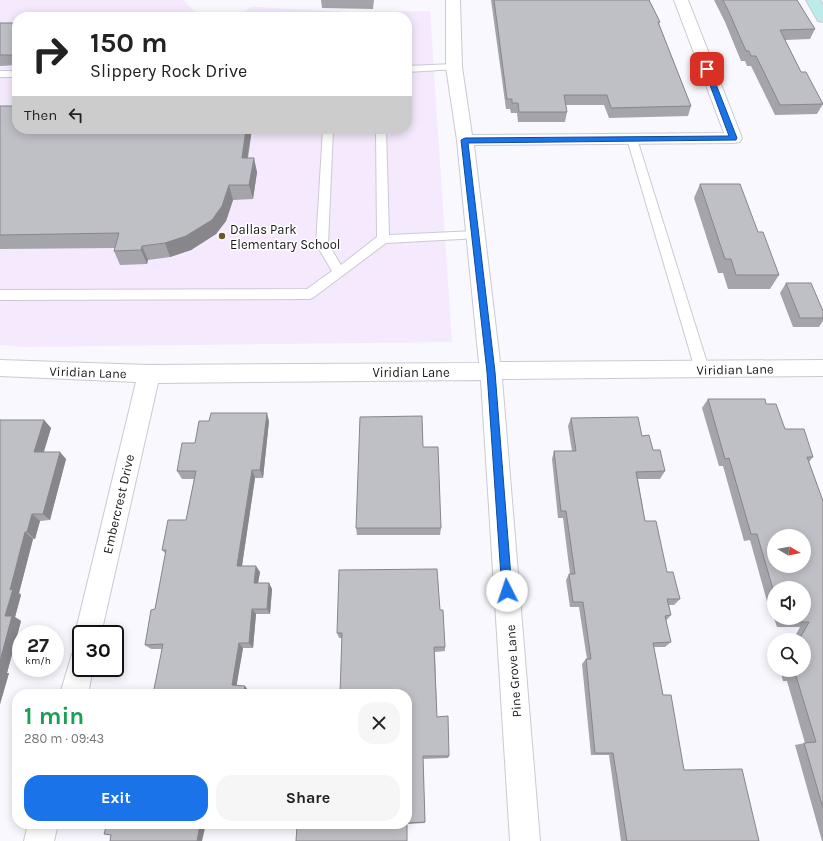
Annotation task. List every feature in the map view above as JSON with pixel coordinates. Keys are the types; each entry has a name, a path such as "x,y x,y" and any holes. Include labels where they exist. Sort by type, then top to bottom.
{"main road":[{"path":"814,0 823,18"}],"street":[{"name":"Pine Grove Lane","path":"453,0 454,67 465,140 491,372 525,841"},
{"path":"465,140 734,138 681,0"},
{"name":"Viridian Lane","path":"0,368 149,374 823,368"},
{"name":"Embercrest Drive","path":"90,625 149,374"},
{"path":"75,689 78,677"},
{"path":"39,841 42,829"}],"lane":[{"path":"412,69 454,67"},
{"path":"0,74 12,74"},
{"path":"328,134 322,244 338,272"},
{"path":"381,134 383,239"},
{"path":"632,139 702,369"},
{"path":"0,295 310,294 383,239 476,235"}],"shaded area":[{"name":"Dallas Park Elementary School","path":"0,0 183,0 195,12 12,12 12,134 412,134 412,12 351,12 430,11 452,342 21,347 0,345"},
{"name":"Dallas Park Elementary School","path":"252,7 351,12 243,12"}],"building":[{"path":"494,0 649,0 660,22 658,22 691,106 611,108 607,95 564,95 567,112 519,112 518,103 512,103 512,99 507,99"},
{"path":"723,0 797,0 815,29 780,30 801,72 806,72 823,104 780,105 756,56 751,56 749,51 746,51"},
{"path":"0,23 12,23 12,55 0,55"},
{"path":"0,106 12,106 12,134 245,134 242,158 254,158 249,185 229,185 222,206 212,220 186,236 165,243 142,246 141,250 114,251 119,233 0,235"},
{"path":"700,184 740,184 758,232 763,232 779,275 736,275 731,259 725,259"},
{"path":"786,283 811,283 823,311 823,318 800,318"},
{"path":"708,399 765,399 766,404 776,404 785,429 804,429 813,457 807,457 823,501 823,808 804,743 816,742 796,677 811,677 811,633 803,633 807,625 811,625 811,581 771,581 768,573 811,573 811,529 767,529 767,569 757,534 751,534 729,458 725,459"},
{"path":"211,413 267,413 260,470 252,470 237,566 256,566 254,583 269,583 267,609 252,609 249,643 239,643 232,685 245,686 244,689 154,689 163,644 145,645 151,610 155,609 166,550 162,550 168,520 186,520 196,471 177,471 182,443 195,443 199,421 209,421"},
{"path":"422,416 423,447 438,447 441,528 356,528 360,417"},
{"path":"638,417 642,436 649,435 653,450 660,450 665,471 636,472 645,521 656,521 667,572 673,572 680,599 667,599 671,615 665,616 671,642 653,643 663,695 671,695 684,770 742,769 759,841 627,841 613,753 595,753 586,659 591,659 583,602 573,602 569,574 575,574 566,511 561,511 554,451 576,451 571,418"},
{"path":"0,420 44,420 34,452 60,452 43,514 32,514 27,532 25,532 10,590 13,589 5,616 12,616 0,661"},
{"path":"437,569 440,610 443,610 445,647 434,647 437,717 448,716 449,756 423,756 425,822 412,823 412,689 340,689 342,633 337,633 339,570"},
{"path":"106,829 199,829 197,841 110,841 111,835 104,834"},
{"path":"297,829 407,829 407,841 296,841"}],"place":[{"name":"Dallas Park Elementary School","path":"222,236"}],"route":[{"path":"507,591 491,372 465,140 734,138 707,69"}]}
